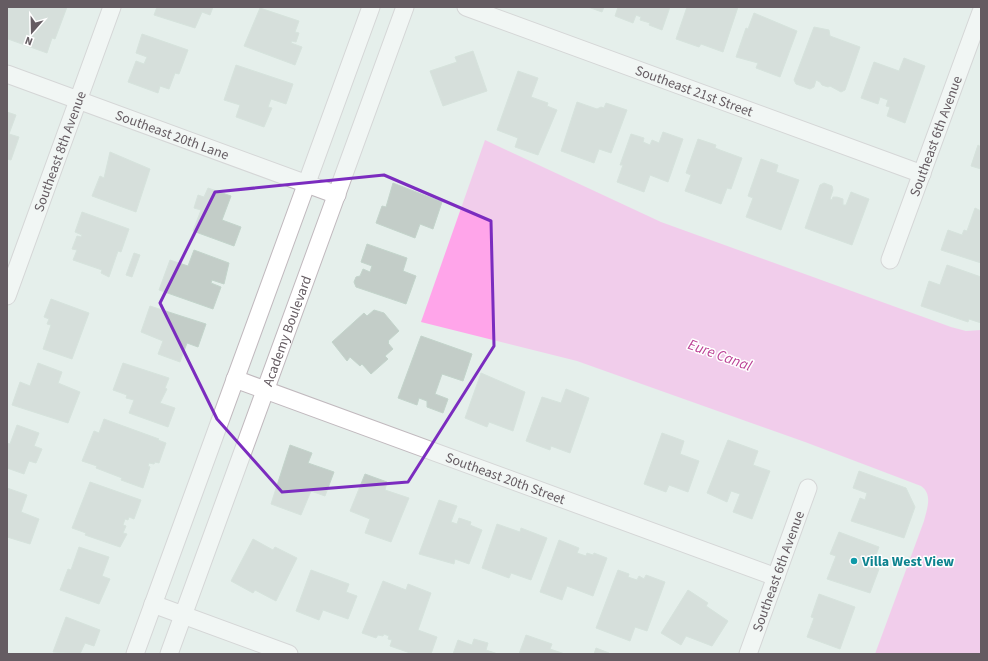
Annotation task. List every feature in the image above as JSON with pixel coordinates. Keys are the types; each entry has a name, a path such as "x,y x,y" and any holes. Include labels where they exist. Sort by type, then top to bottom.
{"street":[{"name":"Southeast 8th Avenue","path":"7,296 112,7"},
{"path":"135,654 371,7"},
{"name":"Academy Boulevard","path":"168,654 266,390 405,7"},
{"name":"Southeast 21st Street","path":"466,7 922,174"},
{"name":"Southeast 6th Avenue","path":"890,260 981,12"},
{"name":"Southeast 20th Lane","path":"7,74 337,195"},
{"name":"Southeast 20th Street","path":"235,379 776,577"},
{"name":"Southeast 6th Avenue","path":"748,654 808,488"},
{"path":"153,604 289,654"}],"highlighted area":[{"path":"384,175 491,221 494,346 408,482 282,492 217,419 160,303 215,192"}],"water":[{"name":"Eure Canal","path":"485,140 661,222 951,327 966,331 981,330 981,654 875,654 928,507 927,493 921,486 805,442 577,361 421,322"}],"building":[{"path":"7,7 67,7 55,39 52,38 47,53 8,39"},
{"path":"157,7 213,7 210,15 202,12 195,28 154,15"},
{"path":"588,7 604,7 602,12"},
{"path":"618,7 670,7 662,30 649,25 650,23 640,20 641,17 636,15 633,23 615,16"},
{"path":"687,7 738,7 723,52 701,44 699,47 676,39"},
{"path":"260,8 299,21 295,32 299,33 296,42 292,41 291,43 302,47 295,65 244,46"},
{"path":"754,13 797,31 780,77 756,68 758,63 736,57 746,28 748,29"},
{"path":"814,27 829,30 830,36 860,47 845,90 841,92 830,86 828,87 822,85 816,80 814,87 810,89 796,84 794,80"},
{"path":"142,34 188,50 179,74 175,73 169,89 160,86 158,93 128,82 136,61 144,64 147,57 136,53"},
{"path":"473,51 487,91 443,106 430,71 457,62 455,57"},
{"path":"904,58 925,66 905,123 887,116 890,107 886,106 888,100 880,97 878,104 861,98 874,62 899,71"},
{"path":"236,65 293,84 286,104 271,99 268,107 272,108 264,127 236,117 240,105 224,100"},
{"path":"518,71 538,78 531,97 548,103 547,106 557,110 538,155 515,147 518,138 497,130"},
{"path":"577,102 597,109 601,107 604,108 606,103 627,110 611,153 599,149 594,163 561,151"},
{"path":"7,112 16,115 9,134 19,137 11,160 7,159"},
{"path":"663,132 683,139 668,182 650,175 644,192 617,182 623,165 620,165 631,134 644,138 643,142 650,145 652,140 659,143"},
{"path":"698,139 716,145 715,148 742,158 731,189 727,188 721,204 685,191 691,175 686,173"},
{"path":"978,145 981,147 981,169 971,166"},
{"path":"110,152 150,169 136,212 92,196 100,176 104,178"},
{"path":"761,159 778,165 776,172 799,180 781,230 746,217 753,198 748,196"},
{"path":"393,183 442,202 433,229 420,224 415,238 376,223 382,206 386,207"},
{"path":"824,183 832,186 833,190 830,199 832,200 833,197 837,197 843,199 843,205 846,205 851,192 869,199 852,245 805,228 820,185"},
{"path":"208,188 231,196 222,220 241,227 234,246 193,231 201,210 194,208 198,195 204,197"},
{"path":"975,208 981,211 981,263 941,250 948,230 962,235 964,230 967,231"},
{"path":"82,212 129,229 121,252 118,251 109,277 101,273 102,270 73,260 77,250 72,249 77,236 81,237 82,235 75,232"},
{"path":"367,244 407,258 403,271 416,276 406,304 356,287 354,282 356,277 360,276 363,269 370,272 372,266 361,262"},
{"path":"194,250 229,263 224,284 212,280 211,283 221,287 213,309 159,290 170,260 188,266"},
{"path":"134,253 140,255 132,277 126,275"},
{"path":"947,265 981,277 981,323 969,319 968,322 921,306 929,281 940,285"},
{"path":"51,299 89,313 72,359 43,349 51,325 47,324 49,319 44,317"},
{"path":"150,306 206,324 198,347 187,343 180,362 158,354 163,341 141,332"},
{"path":"374,310 384,313 399,331 388,341 393,349 385,356 388,359 371,374 362,364 360,366 350,357 347,361 332,342 364,313 367,316"},
{"path":"421,336 472,354 463,381 442,374 435,394 448,399 443,413 427,407 427,401 419,398 417,405 398,398"},
{"path":"38,363 62,372 58,383 80,392 68,423 12,405 20,382 30,386"},
{"path":"123,363 169,378 165,388 167,389 160,403 175,408 168,427 129,413 134,400 126,398 127,395 113,390"},
{"path":"481,373 525,392 513,431 489,422 487,427 465,418"},
{"path":"566,389 589,398 570,453 551,446 550,450 526,441 542,397 561,403"},
{"path":"104,419 159,439 158,440 166,443 159,463 149,463 148,466 150,467 143,488 121,480 122,478 96,468 97,466 82,461 94,431 99,433"},
{"path":"17,425 39,433 34,446 42,449 36,463 29,461 24,474 7,468 7,443 10,444"},
{"path":"662,433 684,441 680,454 699,461 688,492 669,485 666,492 644,484"},
{"path":"728,440 758,451 753,465 770,471 752,519 733,512 740,494 731,491 727,502 707,493"},
{"path":"290,445 312,453 308,463 334,472 325,496 311,491 301,515 271,504"},
{"path":"859,471 906,488 915,507 904,538 851,521 860,498 865,500 867,493 853,488"},
{"path":"365,474 387,482 385,490 409,498 391,542 365,533 370,519 350,511"},
{"path":"90,482 141,500 134,519 129,517 128,520 125,519 123,525 126,526 123,533 127,534 120,547 85,535 86,533 72,528"},
{"path":"7,488 27,495 21,512 39,519 30,544 7,537"},
{"path":"439,500 457,506 451,522 457,524 459,518 471,522 470,525 482,530 469,564 455,559 454,564 419,554"},
{"path":"497,524 520,532 521,528 547,538 531,580 511,573 509,578 482,568"},
{"name":"Villa West View","path":"839,532 879,547 872,566 879,569 870,593 827,579 836,556 830,554"},
{"path":"253,539 273,550 275,547 297,558 276,601 255,590 253,593 231,581"},
{"path":"559,540 579,548 577,553 586,556 587,553 593,555 594,553 607,558 593,596 567,586 562,600 540,592"},
{"path":"79,547 109,557 102,576 110,579 99,604 60,590 68,569 71,570"},
{"path":"311,570 349,584 346,592 357,596 348,619 323,610 319,620 296,611"},
{"path":"618,570 629,574 628,577 637,580 639,576 644,579 646,575 665,582 647,631 635,627 630,641 596,628"},
{"path":"383,581 406,590 408,584 431,593 418,630 437,637 431,654 413,654 390,646 392,640 388,639 389,636 384,634 383,636 378,635 376,638 362,633"},
{"path":"688,590 708,603 706,606 728,621 712,646 686,636 681,645 661,633"},
{"path":"819,594 855,607 840,649 807,637 814,618 811,617"},
{"path":"66,617 100,630 94,646 85,643 80,654 53,652"},
{"path":"526,635 552,644 550,649 565,654 519,654"},
{"path":"474,639 488,643 486,650 498,654 453,654 458,640 472,645"},
{"path":"596,648 609,653 594,654"}],"place":[{"name":"Villa West View","path":"854,561"}]}
